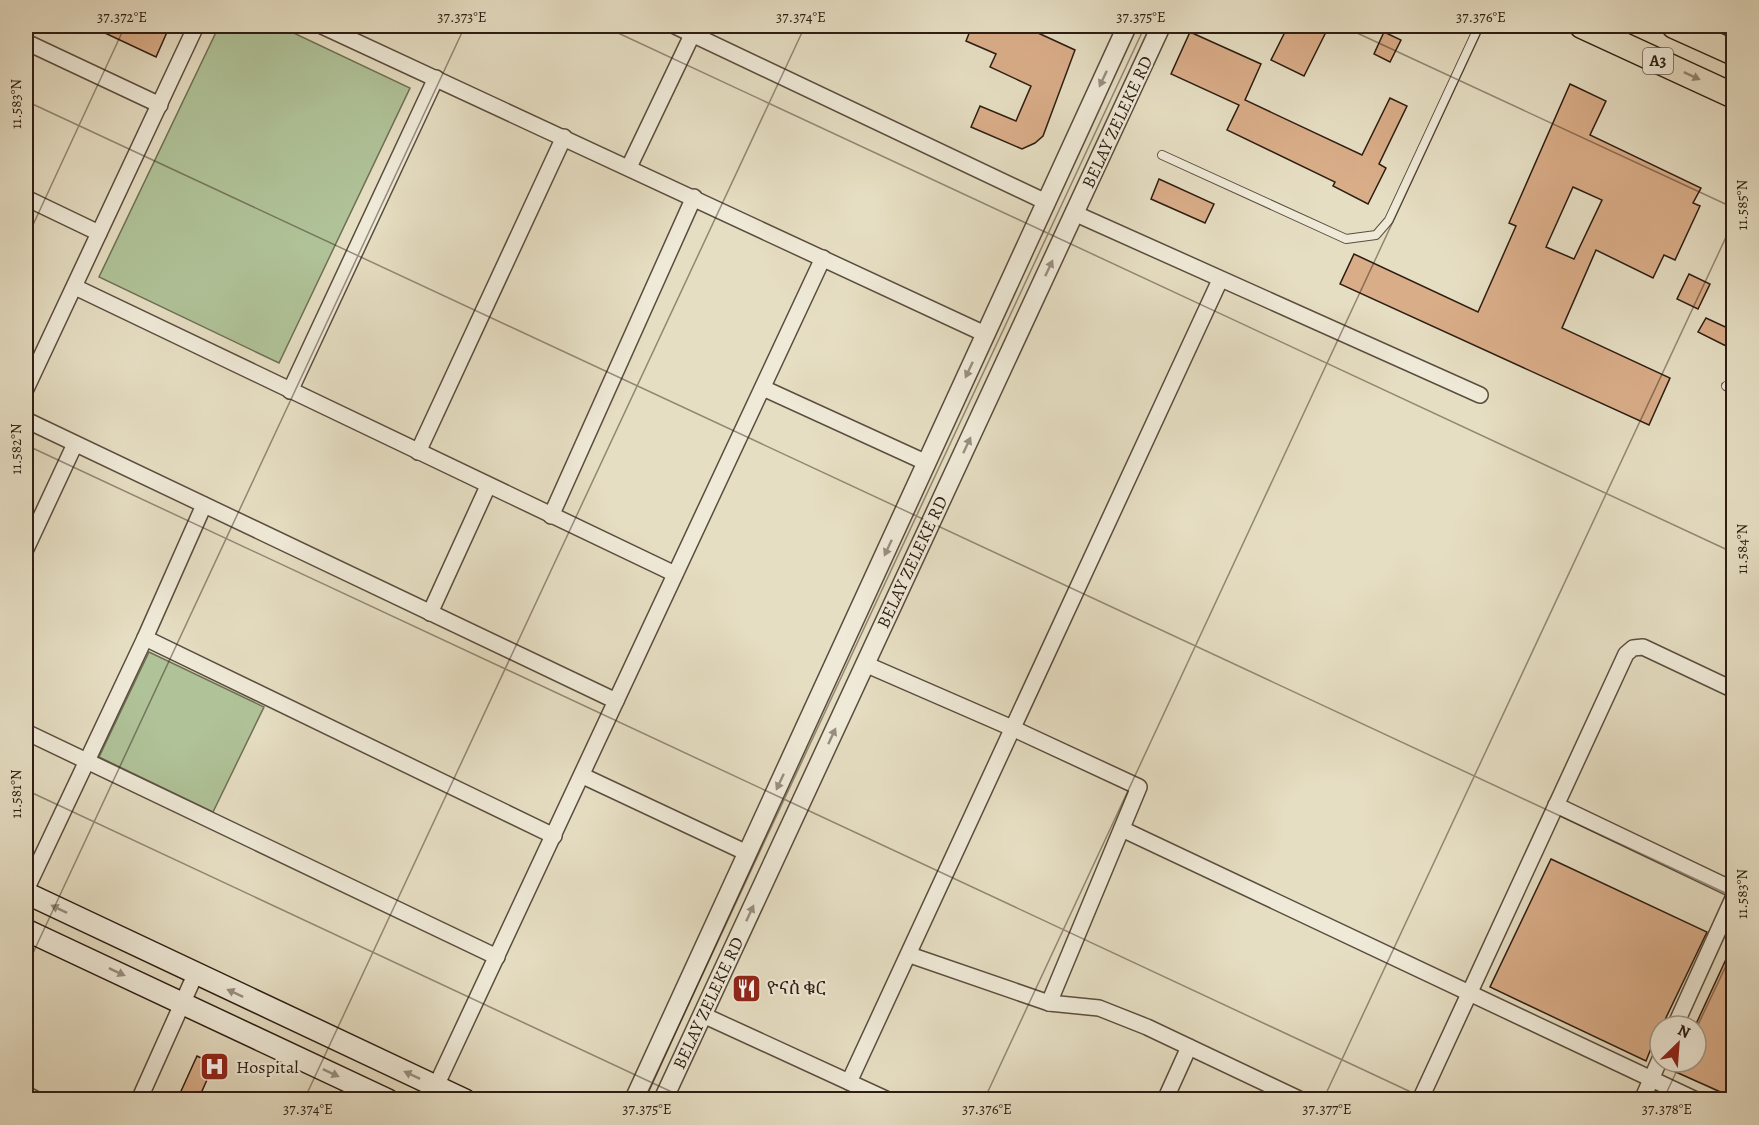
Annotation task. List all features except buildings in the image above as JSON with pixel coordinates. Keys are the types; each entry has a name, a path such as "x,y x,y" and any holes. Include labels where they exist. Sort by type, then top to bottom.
{"highway":[{"name":"A3","path":"1582,26 1734,96"},
{"name":"A3","path":"1674,26 1734,53"}],"main road":[{"path":"26,891 195,975 465,1100"},
{"path":"26,930 388,1100"}],"street":[{"path":"26,389 196,26"},
{"path":"322,26 986,334"},
{"path":"675,26 1046,202 1480,395"},
{"name":"BELAY ZELEKE RD","path":"634,1100 1127,26"},
{"name":"BELAY ZELEKE RD","path":"663,1100 1161,26"},
{"path":"629,167 693,33"},
{"path":"26,42 160,105"},
{"path":"290,391 436,78"},
{"path":"418,452 564,137"},
{"path":"551,516 694,197"},
{"path":"26,198 99,233"},
{"path":"436,1086 824,258"},
{"path":"849,1082 910,955 1012,728 1220,280"},
{"path":"75,287 675,574"},
{"path":"763,388 953,474"},
{"path":"26,420 616,701"},
{"path":"26,549 75,444"},
{"path":"430,613 488,486"},
{"path":"26,891 145,638 204,505"},
{"path":"145,638 554,836"},
{"path":"1420,1100 1468,990 1626,654 1633,648 1643,647 1734,690"},
{"path":"865,664 1012,728 1139,788 1049,1003"},
{"path":"26,732 497,957"},
{"path":"583,776 772,865"},
{"path":"1556,805 1734,890"},
{"path":"1122,829 1468,990 1696,1100"},
{"path":"1680,1014 1734,896"},
{"path":"910,955 1049,1003 1099,1008 1189,1047 1300,1100"},
{"path":"139,1100 195,975"},
{"path":"703,1015 888,1100"},
{"path":"1165,1100 1189,1047"},
{"path":"1642,1100 1654,1074"},
{"path":"26,1094 37,1100"}],"lane":[{"path":"1162,155 1346,238 1376,235 1389,220 1479,26"},
{"path":"1726,386 1734,391"}],"green space":[{"path":"219,26 279,26 410,88 279,363 99,277"},
{"path":"149,652 264,707 213,812 99,757"}],"place":[{"name":"ዮናስ ቁር","path":"746,988"},
{"name":"Hospital","path":"215,1067"}]}
